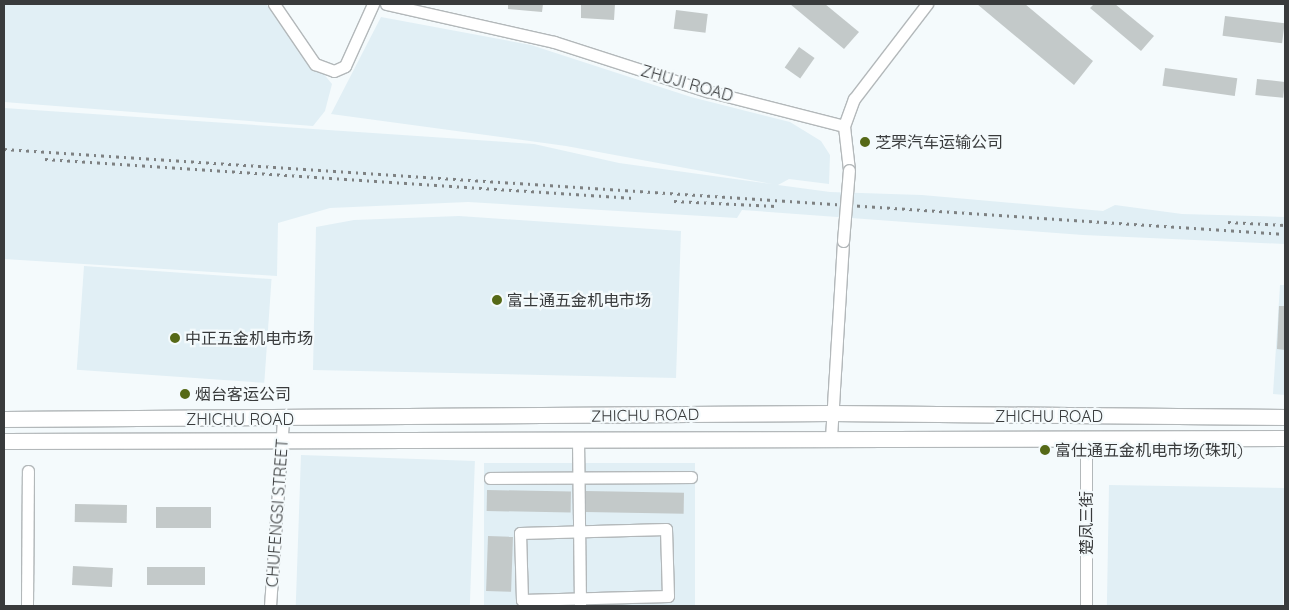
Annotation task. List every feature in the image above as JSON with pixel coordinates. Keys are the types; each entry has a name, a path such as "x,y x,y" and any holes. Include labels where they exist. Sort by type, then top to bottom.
{"main road":[{"name":"ZHICHU ROAD","path":"4,419 283,419 831,413 1285,417"},
{"name":"ZHICHU ROAD","path":"4,440 284,442 578,439 1086,440 1285,438"}],"street":[{"path":"274,4 315,64 334,71 345,66 373,4"},
{"name":"ZHUJI ROAD","path":"386,4 554,42 707,90 844,126"},
{"path":"831,438 831,413 849,170 844,126 864,84 927,4"},
{"name":"CHUFENGSI STREET","path":"270,606 284,442 283,419"},
{"path":"578,439 580,602"},
{"name":"楚凤三街","path":"1086,440 1086,606"},
{"path":"27,606 28,471"},
{"path":"490,478 691,477"},
{"path":"666,529 668,596 580,602 522,600 520,533 666,529"}],"shaded area":[{"path":"4,4 266,4 332,84 325,111 313,126 4,102"},
{"path":"381,17 531,45 691,97 790,122 821,141 830,155 829,184 789,179 778,185 830,192 922,195 1103,211 1115,205 1182,214 1285,217 1285,244 1083,235 742,210 737,218 468,202 330,208 278,223 277,276 4,259 4,108 534,144 619,163 772,184 566,146 331,114"},
{"name":"富士通五金机电市场","path":"459,216 681,231 676,378 313,370 316,227 354,220"},
{"name":"中正五金机电市场","path":"84,266 272,279 264,383 77,370"},
{"path":"1280,285 1285,285 1285,395 1273,394"},
{"path":"301,455 475,461 470,606 296,606"},
{"path":"484,463 695,463 695,606 484,606"},
{"path":"1109,485 1285,488 1283,606 1107,606"}],"building":[{"path":"508,4 543,4 542,12 508,9"},
{"path":"581,4 615,4 614,20 581,18"},
{"path":"790,4 825,4 859,32 844,49"},
{"path":"977,4 1025,4 1093,61 1074,85"},
{"path":"1094,4 1115,4 1154,36 1141,51 1090,8"},
{"path":"676,10 708,14 705,33 674,29"},
{"path":"1225,16 1285,23 1282,43 1223,36"},
{"path":"799,47 815,58 800,78 785,67"},
{"path":"1165,68 1237,78 1235,96 1162,86"},
{"path":"1257,79 1285,82 1283,98 1255,95"},
{"path":"1279,306 1285,306 1285,350 1277,349"},
{"path":"487,490 571,491 571,512 487,511"},
{"path":"586,491 684,493 684,514 586,512"},
{"path":"75,504 127,505 127,523 75,522"},
{"path":"156,507 211,507 211,528 156,528"},
{"path":"488,536 513,537 511,592 486,591"},
{"path":"73,566 113,568 112,587 72,585"},
{"path":"147,567 205,567 205,585 147,585"}],"railway":[{"path":"4,149 1285,234"},
{"path":"45,159 634,198"},
{"path":"674,201 776,206"},
{"path":"1228,222 1285,225"}],"place":[{"name":"芝罘汽车运输公司","path":"865,142"},
{"name":"富士通五金机电市场","path":"497,300"},
{"name":"中正五金机电市场","path":"175,338"},
{"name":"烟台客运公司","path":"185,394"},
{"name":"富仕通五金机电市场(珠玑)","path":"1045,450"}]}
